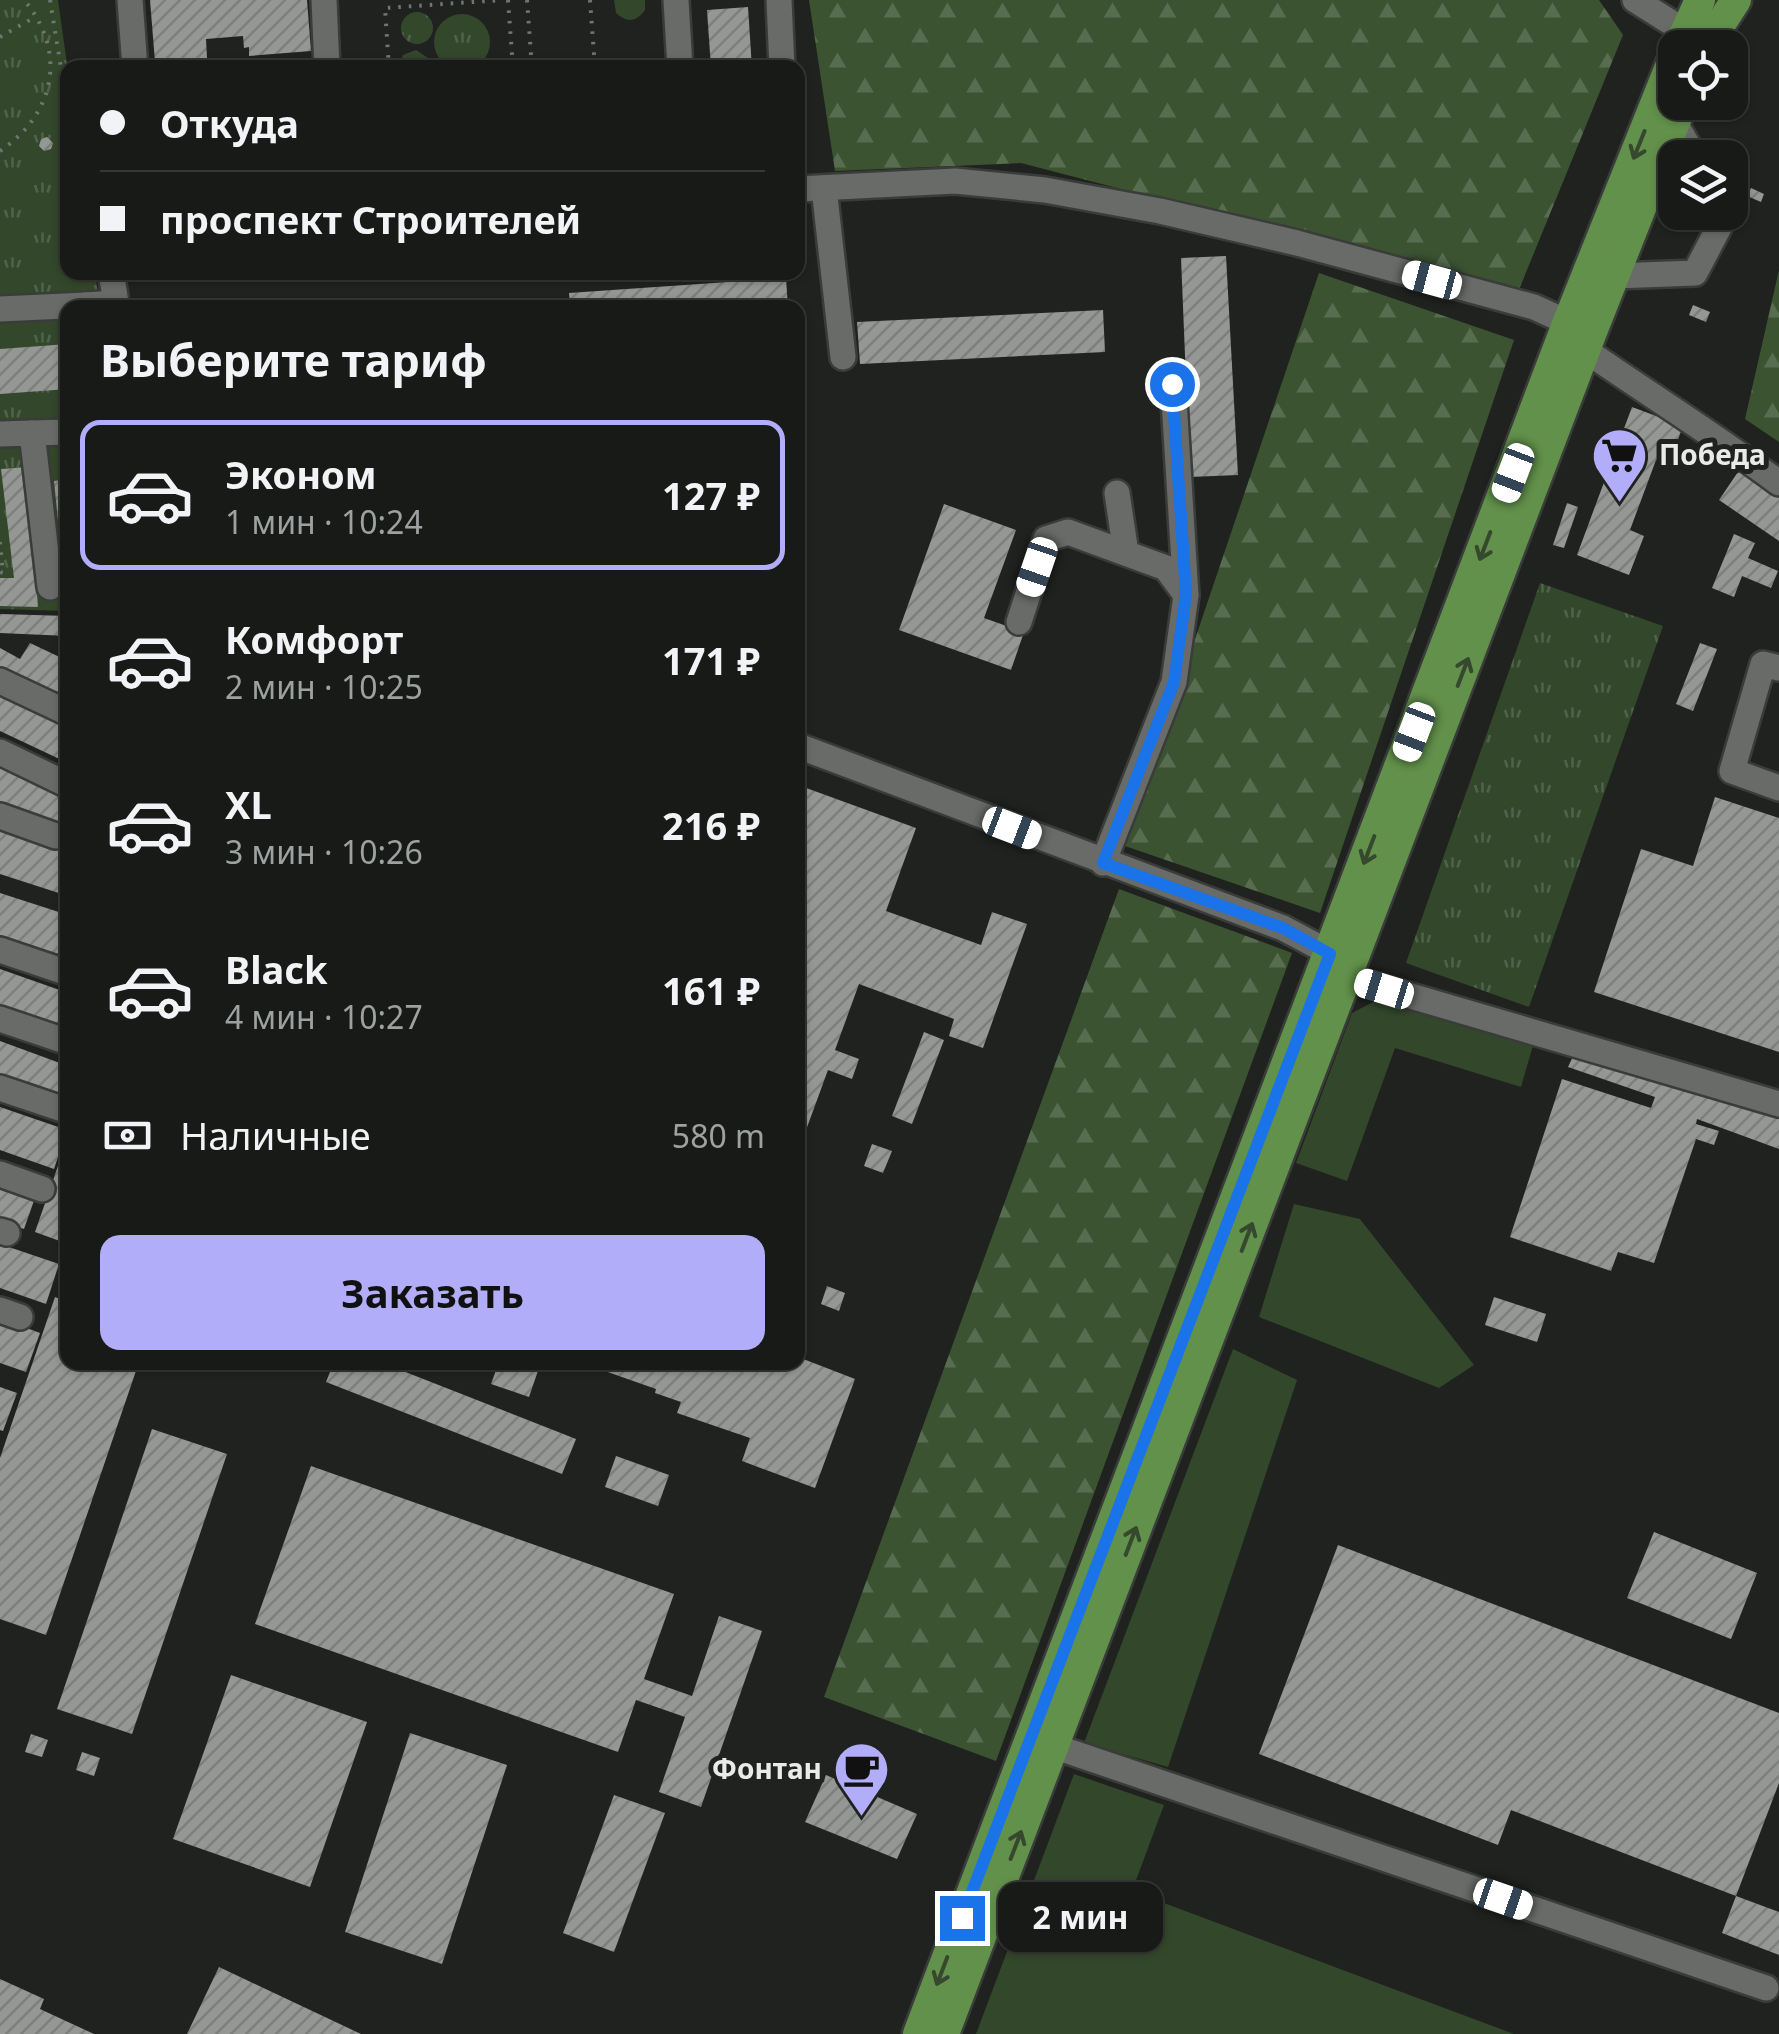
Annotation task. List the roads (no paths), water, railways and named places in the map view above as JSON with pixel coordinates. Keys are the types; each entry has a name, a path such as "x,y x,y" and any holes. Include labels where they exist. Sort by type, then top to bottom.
{"main road":[{"path":"1693,30 1700,0"},
{"path":"1705,30 1736,0"},
{"path":"918,2034 1042,1742 1661,120"},
{"path":"1581,335 1614,276 1676,120"},
{"path":"944,2034 1042,1742"}],"street":[{"path":"130,0 134,60"},
{"path":"324,0 327,60"},
{"path":"676,0 680,60"},
{"path":"779,0 782,60"},
{"path":"1635,0 1671,30"},
{"path":"843,356 810,189 955,181 1045,190 1160,211 1297,243 1534,307 1581,335 1679,416 1705,428 1779,483"},
{"path":"1614,276 1695,274 1718,230"},
{"path":"0,310 60,307"},
{"path":"1103,863 1174,682 1186,594 1172,384"},
{"path":"0,434 60,432"},
{"path":"32,433 50,587"},
{"path":"1116,493 1126,553"},
{"path":"1018,622 1046,540 1068,532 1166,568 1186,594"},
{"path":"1779,668 1763,664 1732,771 1779,788"},
{"path":"0,681 60,709"},
{"path":"805,749 1283,928 1338,965 1779,1104"},
{"path":"0,752 60,781"},
{"path":"0,816 56,836"},
{"path":"0,950 60,970"},
{"path":"0,1019 60,1039"},
{"path":"0,1088 60,1108"},
{"path":"0,1174 42,1189"},
{"path":"1042,1742 1766,1988"}],"place":[{"name":"Победа","path":"1620,504"},
{"name":"Фонтан","path":"861,1818"}]}
